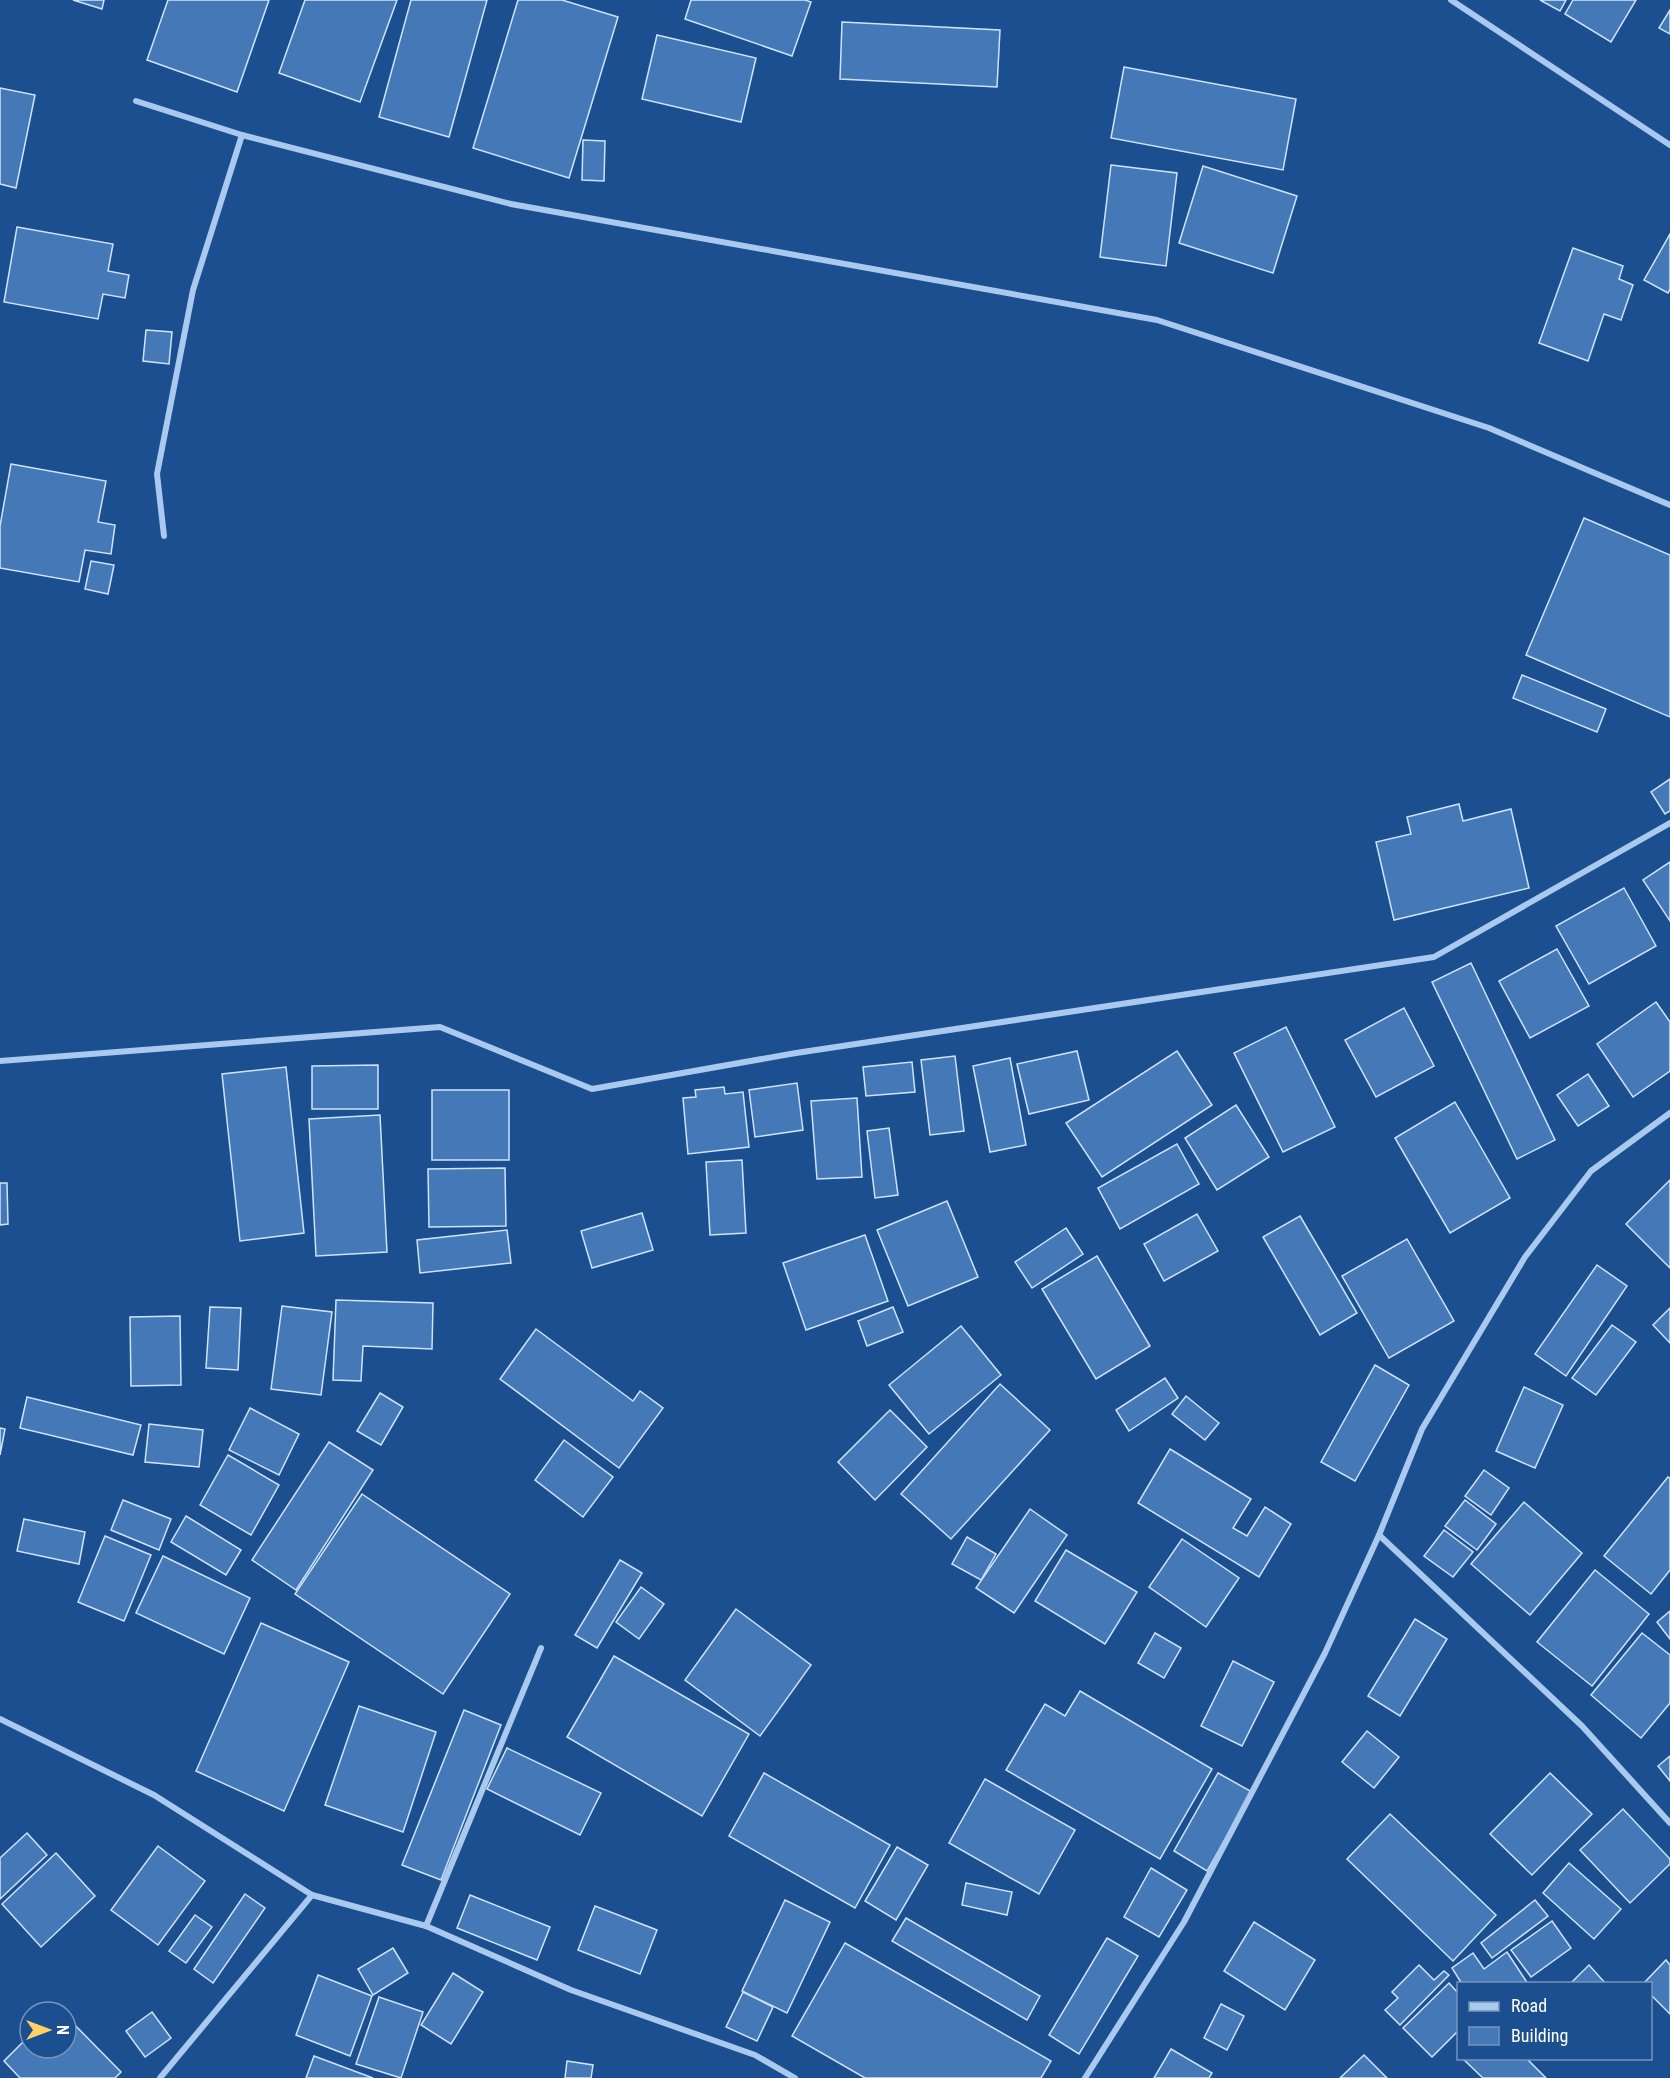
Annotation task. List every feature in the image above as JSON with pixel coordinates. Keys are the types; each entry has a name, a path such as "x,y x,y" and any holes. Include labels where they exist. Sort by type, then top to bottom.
{"street":[{"path":"1451,0 1670,145"},
{"path":"136,101 242,135 511,204 1157,320 1489,428 1670,505"},
{"path":"164,536 157,474 193,290 242,135"},
{"path":"0,1061 440,1028 592,1089 796,1053 1434,957 1670,823"},
{"path":"1085,2078 1184,1922 1325,1653 1422,1429 1525,1257 1591,1171 1670,1113"},
{"path":"1378,1535 1582,1726 1670,1823"},
{"path":"426,1926 541,1648"},
{"path":"0,1719 153,1795 312,1895 426,1926 571,1990 755,2055 795,2078"},
{"path":"160,2078 312,1895"}],"building":[{"path":"73,0 104,0 102,9"},
{"path":"168,0 269,0 237,92 147,60"},
{"path":"305,0 397,0 360,102 279,73"},
{"path":"411,0 487,0 449,137 379,117"},
{"path":"518,0 562,0 618,17 569,178 473,148"},
{"path":"691,0 805,0 811,2 792,56 685,19"},
{"path":"1540,0 1566,0 1560,11"},
{"path":"1573,0 1636,0 1611,42 1565,14"},
{"path":"1670,10 1670,34 1659,28"},
{"path":"842,22 1000,30 997,87 840,79"},
{"path":"657,35 756,58 741,122 642,99"},
{"path":"1124,67 1296,99 1283,170 1111,138"},
{"path":"0,88 35,95 16,188 0,184"},
{"path":"583,140 605,141 604,181 582,180"},
{"path":"1111,165 1177,173 1166,266 1100,257"},
{"path":"1203,166 1297,196 1273,273 1179,243"},
{"path":"17,227 113,244 108,271 129,275 125,298 103,294 98,319 4,302"},
{"path":"1670,234 1670,289 1668,293 1644,280"},
{"path":"1573,248 1623,266 1619,279 1633,285 1621,320 1604,314 1588,361 1539,343"},
{"path":"146,330 172,332 169,364 143,361"},
{"path":"11,464 106,481 98,522 115,525 111,554 85,550 79,582 0,568 0,526"},
{"path":"1584,518 1670,555 1670,717 1526,655"},
{"path":"91,561 114,565 108,594 85,589"},
{"path":"1522,675 1606,709 1597,732 1513,698"},
{"path":"1670,779 1670,811 1665,814 1651,792"},
{"path":"1459,804 1463,821 1511,809 1529,888 1394,920 1376,842 1411,834 1407,817"},
{"path":"1670,862 1670,921 1643,880"},
{"path":"1624,888 1656,946 1589,984 1556,926"},
{"path":"1557,949 1589,1006 1530,1038 1499,981"},
{"path":"1471,963 1555,1140 1517,1159 1432,982"},
{"path":"1656,1002 1670,1022 1670,1071 1633,1097 1597,1044"},
{"path":"1404,1008 1434,1066 1376,1097 1345,1040"},
{"path":"1286,1027 1335,1127 1283,1152 1234,1053"},
{"path":"1077,1051 1089,1100 1029,1114 1017,1064"},
{"path":"1177,1051 1212,1105 1102,1177 1066,1123"},
{"path":"955,1056 964,1131 930,1135 921,1060"},
{"path":"1010,1058 1026,1145 990,1152 973,1066"},
{"path":"912,1062 915,1092 866,1096 863,1067"},
{"path":"378,1065 378,1109 312,1109 312,1066"},
{"path":"286,1067 304,1233 240,1241 222,1074"},
{"path":"1588,1074 1609,1106 1578,1126 1557,1095"},
{"path":"797,1083 803,1130 755,1137 749,1090"},
{"path":"724,1087 725,1094 743,1092 749,1147 688,1154 683,1098 696,1097 695,1090"},
{"path":"432,1090 509,1090 509,1160 432,1160"},
{"path":"857,1098 862,1177 817,1179 811,1101"},
{"path":"1455,1102 1510,1198 1450,1233 1395,1138"},
{"path":"1236,1105 1269,1157 1217,1190 1185,1138"},
{"path":"380,1115 387,1252 316,1256 309,1119"},
{"path":"889,1128 898,1195 875,1198 867,1131"},
{"path":"1177,1144 1199,1184 1120,1229 1098,1188"},
{"path":"742,1160 746,1233 710,1235 706,1162"},
{"path":"505,1168 506,1226 429,1227 428,1169"},
{"path":"1670,1180 1670,1268 1626,1224"},
{"path":"0,1183 7,1183 8,1224 0,1225"},
{"path":"947,1201 978,1277 908,1306 877,1230"},
{"path":"642,1213 653,1250 592,1268 581,1231"},
{"path":"1197,1214 1218,1251 1164,1281 1144,1244"},
{"path":"1300,1216 1357,1313 1320,1335 1263,1237"},
{"path":"1066,1228 1083,1254 1032,1288 1015,1262"},
{"path":"507,1230 511,1263 420,1273 417,1240"},
{"path":"865,1235 888,1301 806,1330 783,1263"},
{"path":"1407,1239 1454,1321 1389,1358 1342,1276"},
{"path":"1097,1256 1150,1346 1096,1379 1042,1289"},
{"path":"1597,1265 1627,1286 1566,1376 1535,1354"},
{"path":"336,1300 433,1303 432,1349 363,1346 361,1381 333,1380"},
{"path":"282,1306 332,1312 321,1395 271,1389"},
{"path":"210,1307 241,1308 238,1370 206,1368"},
{"path":"893,1307 903,1332 867,1346 858,1321"},
{"path":"1670,1308 1670,1343 1653,1325"},
{"path":"180,1316 181,1385 131,1386 130,1317"},
{"path":"1612,1325 1636,1342 1596,1395 1572,1378"},
{"path":"961,1326 1001,1375 929,1434 889,1385"},
{"path":"536,1329 633,1401 640,1391 663,1408 619,1468 500,1379"},
{"path":"1375,1365 1409,1385 1355,1481 1321,1462"},
{"path":"1165,1378 1178,1398 1129,1431 1116,1410"},
{"path":"1000,1384 1050,1430 951,1539 901,1494"},
{"path":"1524,1387 1563,1405 1535,1468 1496,1451"},
{"path":"380,1393 403,1407 381,1445 357,1431"},
{"path":"1186,1396 1219,1423 1205,1440 1172,1414"},
{"path":"27,1397 141,1425 133,1455 20,1428"},
{"path":"250,1408 299,1434 279,1475 229,1450"},
{"path":"890,1410 927,1447 875,1500 838,1462"},
{"path":"149,1424 203,1430 199,1467 145,1462"},
{"path":"0,1428 5,1429 0,1455"},
{"path":"564,1440 613,1477 583,1517 535,1480"},
{"path":"329,1442 373,1470 296,1590 252,1560"},
{"path":"1170,1449 1251,1499 1233,1528 1247,1536 1265,1507 1291,1524 1259,1577 1138,1503"},
{"path":"228,1455 279,1485 251,1535 200,1505"},
{"path":"1484,1470 1509,1488 1491,1515 1465,1496"},
{"path":"1668,1477 1670,1478 1670,1570 1651,1594 1604,1556"},
{"path":"362,1494 510,1594 443,1694 295,1594"},
{"path":"123,1500 171,1519 159,1550 111,1530"},
{"path":"1465,1500 1496,1524 1477,1550 1445,1526"},
{"path":"1524,1502 1582,1553 1530,1615 1471,1564"},
{"path":"1030,1509 1067,1535 1014,1613 976,1588"},
{"path":"186,1516 241,1550 226,1575 171,1542"},
{"path":"24,1519 85,1532 79,1564 17,1551"},
{"path":"1444,1530 1473,1552 1453,1577 1424,1556"},
{"path":"105,1536 151,1555 124,1621 78,1602"},
{"path":"967,1537 996,1554 981,1580 952,1564"},
{"path":"1182,1539 1239,1578 1206,1627 1149,1587"},
{"path":"1066,1550 1137,1592 1105,1644 1035,1601"},
{"path":"163,1556 250,1598 224,1654 136,1613"},
{"path":"620,1560 642,1573 597,1648 575,1635"},
{"path":"1595,1570 1649,1614 1592,1686 1537,1642"},
{"path":"641,1587 664,1604 639,1639 616,1622"},
{"path":"736,1609 811,1665 760,1736 685,1680"},
{"path":"1670,1611 1670,1639 1657,1622"},
{"path":"1415,1619 1447,1639 1400,1716 1368,1696"},
{"path":"261,1623 349,1662 284,1811 196,1771"},
{"path":"1155,1633 1181,1648 1164,1678 1138,1663"},
{"path":"1642,1633 1670,1655 1670,1703 1641,1738 1591,1695"},
{"path":"614,1656 749,1734 702,1816 567,1737"},
{"path":"1233,1661 1274,1682 1242,1746 1201,1726"},
{"path":"1080,1691 1212,1769 1160,1859 1006,1770 1045,1704 1065,1716"},
{"path":"359,1706 436,1732 403,1832 325,1805"},
{"path":"464,1710 501,1725 441,1880 402,1865"},
{"path":"1367,1731 1399,1757 1374,1788 1342,1762"},
{"path":"507,1748 601,1793 580,1835 487,1789"},
{"path":"1670,1756 1670,1781 1658,1766"},
{"path":"764,1773 890,1845 855,1908 729,1836"},
{"path":"1218,1773 1252,1792 1207,1871 1174,1851"},
{"path":"1550,1773 1592,1814 1532,1875 1490,1834"},
{"path":"985,1779 1075,1830 1039,1894 949,1843"},
{"path":"1623,1809 1670,1859 1670,1864 1630,1903 1580,1850"},
{"path":"1390,1814 1496,1915 1453,1961 1347,1859"},
{"path":"27,1833 47,1855 0,1899 0,1858"},
{"path":"158,1846 205,1881 158,1945 111,1910"},
{"path":"897,1847 928,1865 896,1920 865,1901"},
{"path":"56,1853 95,1896 41,1947 2,1904"},
{"path":"1569,1863 1621,1909 1594,1939 1543,1893"},
{"path":"1151,1868 1187,1890 1159,1937 1124,1917"},
{"path":"966,1883 1012,1892 1007,1915 962,1905"},
{"path":"245,1894 265,1908 213,1983 194,1969"},
{"path":"470,1895 550,1927 537,1960 457,1928"},
{"path":"785,1900 830,1922 787,2013 742,1991"},
{"path":"1535,1900 1548,1916 1492,1958 1481,1943"},
{"path":"595,1906 657,1930 640,1974 578,1950"},
{"path":"195,1915 212,1927 186,1963 169,1951"},
{"path":"906,1918 1040,1996 1027,2020 892,1941"},
{"path":"1552,1921 1571,1948 1531,1977 1511,1950"},
{"path":"1254,1922 1315,1960 1285,2010 1224,1971"},
{"path":"1107,1938 1138,1956 1079,2054 1049,2035"},
{"path":"845,1943 1051,2061 1041,2078 865,2078 792,2036"},
{"path":"393,1948 408,1973 373,1995 358,1969"},
{"path":"1507,1952 1527,1982 1461,1982 1452,1968 1473,1953 1484,1969"},
{"path":"1666,1960 1670,1965 1670,2014 1652,1996 1652,1982 1645,1982"},
{"path":"1419,1965 1434,1980 1444,1971 1449,1975 1400,2025 1385,2010 1398,1998 1392,1992"},
{"path":"1589,1965 1604,1982 1572,1982"},
{"path":"453,1973 483,1992 451,2044 421,2025"},
{"path":"318,1975 372,1996 350,2056 296,2035"},
{"path":"1449,1983 1457,1992 1457,2032 1432,2057 1403,2028"},
{"path":"743,1992 773,2007 757,2041 726,2027"},
{"path":"379,1997 423,2012 401,2078 356,2064"},
{"path":"1221,2004 1244,2016 1227,2050 1204,2038"},
{"path":"152,2012 171,2038 145,2057 126,2031"},
{"path":"78,2028 121,2072 115,2078 20,2078 4,2061 18,2047 18,2060 78,2060"},
{"path":"1171,2049 1212,2073 1209,2078 1154,2078"},
{"path":"1364,2055 1387,2078 1340,2078"},
{"path":"314,2056 373,2078 306,2078"},
{"path":"1464,2060 1528,2060 1546,2078 1483,2078"},
{"path":"567,2061 593,2065 591,2078 565,2078"}]}
